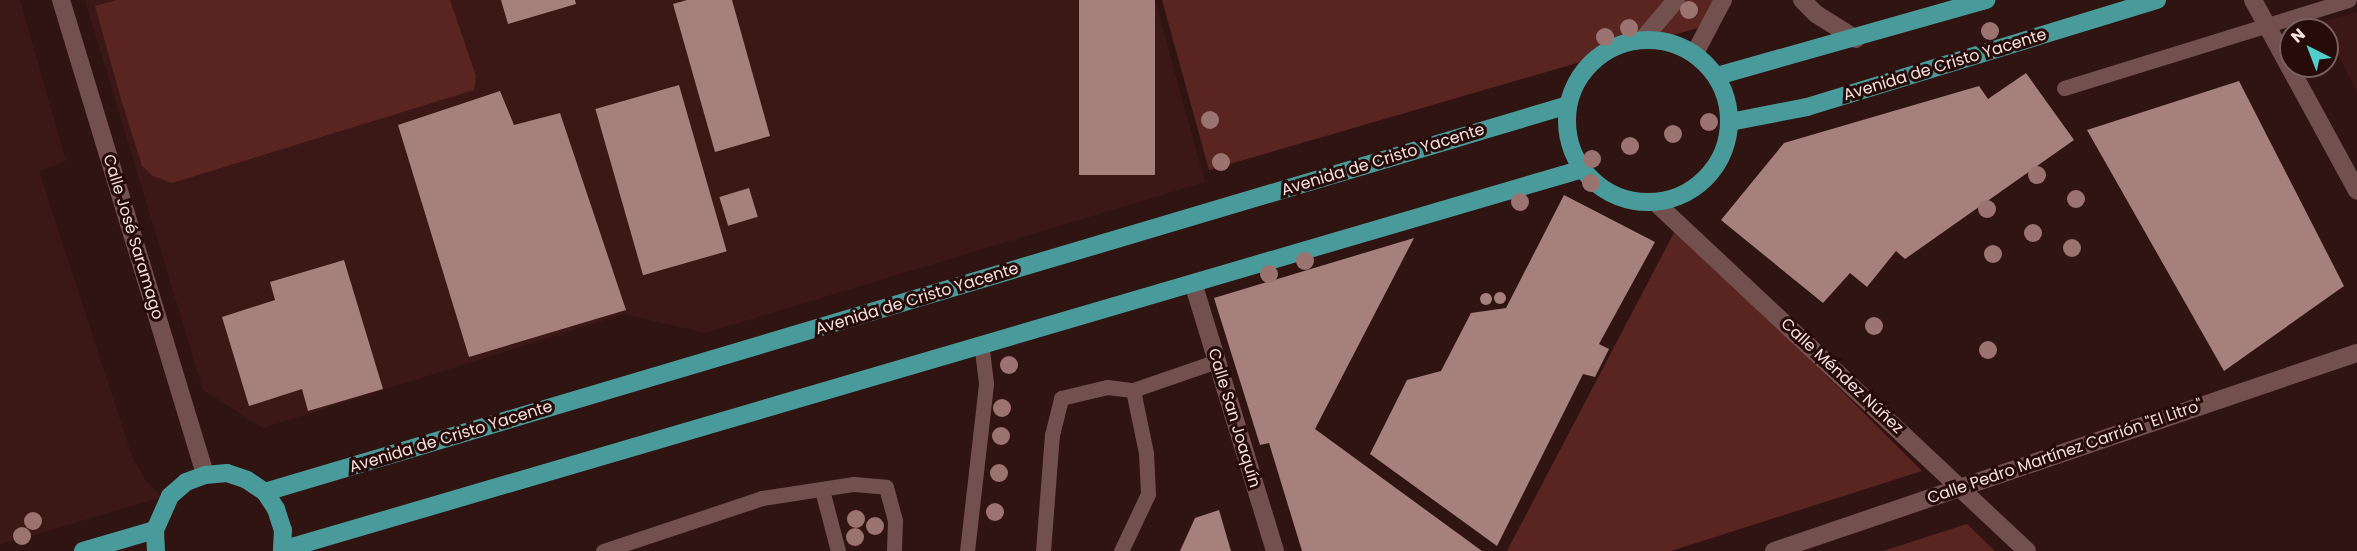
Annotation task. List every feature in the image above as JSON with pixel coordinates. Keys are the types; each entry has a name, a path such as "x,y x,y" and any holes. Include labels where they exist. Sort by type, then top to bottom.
{"main road":[{"path":"1717,76 1856,39 1986,0"},
{"name":"Avenida de Cristo Yacente","path":"1730,122 1807,107 2157,0"},
{"path":"1643,39 1670,42 1695,53 1717,76 1725,94 1730,122 1720,160 1701,183 1678,197 1655,202 1620,197 1603,189 1582,169 1568,137 1568,105 1575,84 1592,62 1616,46 1643,39"},
{"name":"Avenida de Cristo Yacente","path":"265,492 1568,105"},
{"path":"156,551 155,530 170,496 186,482 205,475 227,473 247,480 265,492 276,509 283,530 282,551 1194,286 1582,169"},
{"path":"83,551 155,530"}],"street":[{"name":"Calle José Saramago","path":"61,0 205,475"},
{"path":"1643,39 1676,0"},
{"path":"1695,53 1723,0"},
{"path":"1802,0 1816,14 1856,39"},
{"path":"2253,0 2357,191"},
{"name":"Calle Méndez Núñez","path":"1655,202 1962,487 2027,551"},
{"name":"Calle San Joaquín","path":"1194,286 1275,551"},
{"name":"Calle Pedro Martínez Carrión \"El Litro\"","path":"1774,551 2357,353"}],"lane":[{"path":"2064,88 2349,0"},
{"path":"967,551 986,383 982,348"},
{"path":"1043,551 1052,435 1061,398 1107,387 1133,390 1216,361"},
{"path":"1121,551 1148,494 1146,453 1133,390"},
{"path":"603,551 762,498 854,484 886,487 895,521 894,551"},
{"path":"822,490 838,551"}],"shaded area":[{"path":"0,0 20,0 66,161 39,171 132,456 146,481 162,497 0,545"},
{"path":"85,0 1155,0 1205,182 705,333 624,314 263,428 203,390"},
{"path":"117,0 450,0 476,76 474,90 172,183 153,176 142,166 121,99 95,6"},
{"path":"1162,0 1719,0 1701,27 1209,170"},
{"path":"2357,12 2357,92 2339,56 2339,18 2336,18"},
{"path":"1677,227 1922,471 1671,551 1507,551"},
{"path":"1967,524 1995,551 1883,551"}],"building":[{"path":"501,0 575,0 576,4 508,24"},
{"path":"687,0 732,0 770,136 715,152 673,4"},
{"path":"1079,0 1155,0 1155,175 1079,175"},
{"path":"2026,73 2074,140 1905,259 1896,251 1867,287 1850,273 1823,303 1721,220 1784,143 1979,86 1988,99"},
{"path":"2239,81 2344,286 2224,371 2087,130"},
{"path":"679,85 727,251 643,275 595,109"},
{"path":"500,91 514,125 560,113 626,310 469,357 398,125"},
{"path":"749,188 758,217 728,226 719,197"},
{"path":"1564,195 1655,242 1599,344 1609,349 1595,377 1583,374 1497,546 1370,454 1407,380 1441,371 1471,313 1506,308"},
{"path":"1414,238 1315,429 1482,551 1302,551 1269,443 1260,445 1214,298"},
{"path":"344,260 383,389 308,411 302,389 249,406 222,317 275,300 270,282"},
{"path":"1500,292 1506,298 1500,304 1494,298"},
{"path":"1486,293 1492,299 1486,305 1480,299"},
{"path":"1219,510 1231,551 1180,551 1195,518"}]}
